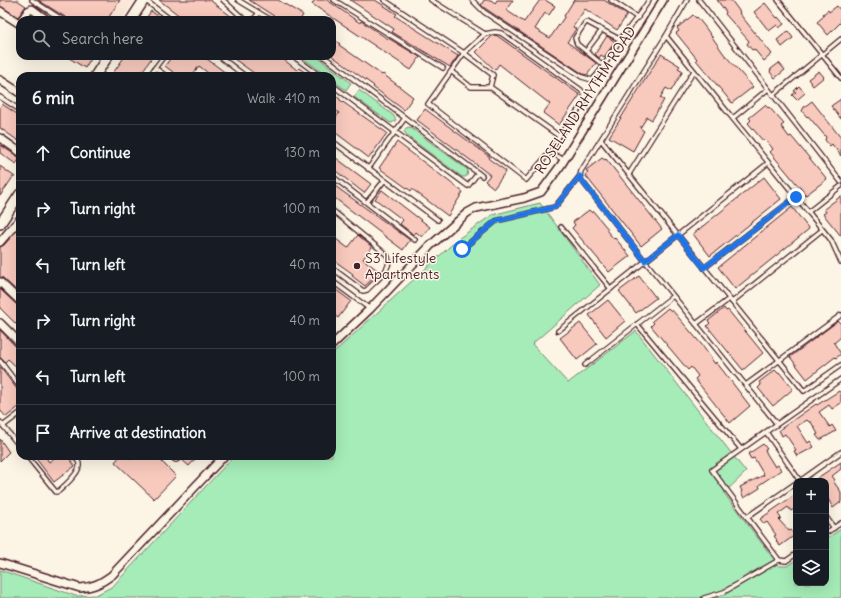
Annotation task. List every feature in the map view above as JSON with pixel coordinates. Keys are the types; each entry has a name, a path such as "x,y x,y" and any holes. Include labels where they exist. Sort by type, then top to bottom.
{"street":[{"path":"133,16 143,0"},
{"name":"ROSELAND RHYTHM ROAD","path":"336,341 370,309 430,246 467,213 476,208 524,198 541,192 564,160 663,0"},
{"path":"25,16 28,11 32,9 42,16"},
{"path":"0,12 16,22"},
{"path":"97,72 103,60"},
{"path":"0,80 16,90"},
{"path":"0,138 16,149"},
{"path":"0,224 16,200"},
{"path":"0,242 16,224"},
{"path":"0,282 16,297"},
{"path":"0,322 16,339"},
{"path":"0,563 80,588 101,584 112,575 220,460"}],"lane":[{"path":"32,0 57,16"},
{"path":"143,0 165,16"},
{"path":"223,0 241,16"},
{"path":"238,0 264,16"},
{"path":"334,0 443,68"},
{"path":"384,0 464,53 493,76 490,87"},
{"path":"431,0 485,34"},
{"path":"472,0 484,12 582,77 592,80 598,74 620,40 638,18 649,0"},
{"path":"611,0 638,18"},
{"path":"462,249 496,221 555,207 580,176 581,171 687,0"},
{"path":"699,0 841,182"},
{"path":"778,0 841,78"},
{"path":"604,65 575,41 575,38 585,24 590,23 620,40"},
{"path":"586,51 602,30"},
{"path":"495,32 501,33 581,90 586,98 559,136 550,152 526,180 428,104 464,53 485,34 495,32"},
{"path":"666,36 831,240 841,262"},
{"path":"773,95 841,39"},
{"path":"152,72 161,60"},
{"path":"226,60 240,72"},
{"path":"298,60 315,72"},
{"path":"328,60 482,176"},
{"path":"155,68 160,72"},
{"path":"629,174 694,71"},
{"path":"452,72 471,87 490,87 559,136"},
{"path":"336,88 468,186 478,173"},
{"path":"733,118 768,89"},
{"path":"0,97 16,107"},
{"path":"368,169 405,118"},
{"path":"601,140 804,391 841,365"},
{"path":"336,145 438,220"},
{"path":"550,152 564,160"},
{"path":"558,331 768,163"},
{"path":"580,176 582,181 645,261 777,424"},
{"path":"336,179 415,240"},
{"path":"367,202 384,181"},
{"path":"808,212 841,186"},
{"path":"704,268 796,197"},
{"path":"336,213 387,255 390,259 390,263 384,273 367,290 363,291 336,271"},
{"path":"561,227 611,289"},
{"path":"732,302 822,230"},
{"path":"336,284 370,309"},
{"path":"585,365 673,296"},
{"path":"696,324 729,298"},
{"path":"746,385 841,315"},
{"path":"637,324 741,449"},
{"path":"0,361 16,382"},
{"path":"779,560 712,470 841,378"},
{"path":"3,426 16,416"},
{"path":"0,422 16,443"},
{"path":"766,432 798,478"},
{"path":"804,478 841,452"},
{"path":"30,460 56,492 59,491 80,468 77,460"},
{"path":"747,517 793,485"},
{"path":"829,521 834,528"},
{"path":"829,531 841,523"},
{"path":"704,598 724,592 779,560 786,561 793,556"}],"shaded area":[{"path":"26,0 135,0 124,16 50,16"}],"green space":[{"path":"305,60 321,60 351,83 346,90 336,83 336,72 322,72"},
{"path":"359,90 393,115 396,120 392,123 389,122 354,97"},
{"path":"410,127 468,170 467,176 462,177 407,136 404,131 406,128"},
{"path":"540,203 600,285 532,344 568,383 636,331 746,472 724,493 779,566 787,566 793,562 793,586 829,586 829,537 841,529 841,597 0,598 0,570 76,596 96,595 113,586 230,460 336,460 336,350 458,239 492,215"}],"building":[{"path":"0,0 17,0 26,6 19,16 16,16 0,6"},
{"path":"38,0 120,0 110,16 64,16"},
{"path":"159,0 210,0 231,16 180,16"},
{"path":"249,0 278,0 303,15 274,16"},
{"path":"315,0 327,0 360,23 361,21 388,39 420,57 411,70 336,20 336,16 330,16 312,4"},
{"path":"350,0 375,0 397,14 395,16 458,56 450,67 392,32 394,29"},
{"path":"484,0 491,0 495,3 497,0 513,0 506,10 524,22 540,0 545,0 555,6 549,15 545,13 535,29 550,38 574,0 604,0 627,15 617,30 585,9 573,27 576,29 567,42 596,63 587,75 583,74 486,9 481,5"},
{"path":"717,0 731,0 740,12 739,13 772,54 764,61 754,49 752,50 747,44 749,41 725,14 726,12"},
{"path":"765,3 784,24 779,28 777,25 769,31 754,12"},
{"path":"837,6 841,11 841,22 828,35 817,22 828,10 829,12"},
{"path":"151,11 158,16 148,16"},
{"path":"693,15 696,18 697,17 724,54 753,87 732,103 696,60 697,59 676,33 679,31 677,28"},
{"path":"788,31 793,38 782,47 777,40"},
{"path":"496,35 580,95 559,125 543,113 550,104 499,64 495,70 476,52 492,36"},
{"path":"607,36 615,42 604,57 601,55 599,58 595,54"},
{"path":"336,41 340,44 339,45 382,75 383,74 413,97 404,110 373,87 374,86 336,59"},
{"path":"661,54 680,66 678,68 683,71 671,91 666,88 660,98 664,100 652,120 647,117 640,128 644,131 633,151 609,137"},
{"path":"72,60 90,60 85,68"},
{"path":"122,60 150,60 142,72 114,72"},
{"path":"169,60 208,60 225,72 207,72 199,66 195,72 173,72 165,66"},
{"path":"236,60 284,60 297,70 299,68 304,72 252,72"},
{"path":"779,63 785,70 775,78 770,72 771,69"},
{"path":"819,71 824,77 813,86 808,79"},
{"path":"799,86 805,93 797,100 792,95 796,92 794,91"},
{"path":"336,96 387,133 369,158 336,133 336,117 339,113 336,111"},
{"path":"841,99 841,119 831,106"},
{"path":"812,101 841,138 841,156 832,144 830,146 825,140 826,137 802,111 804,107"},
{"path":"2,104 16,113 16,139 0,128 0,107"},
{"path":"765,105 768,108 769,107 784,124 781,126 789,137 791,136 827,179 806,195 770,152 773,149 765,139 763,141 748,123 751,120 749,118"},
{"path":"425,109 490,157 489,159 506,171 494,188 485,181 490,175 417,120"},
{"path":"397,142 463,192 448,216 412,189 411,191 379,168"},
{"path":"0,145 16,155 16,164 0,153"},
{"path":"336,158 371,184 364,193 336,171"},
{"path":"602,158 605,160 606,159 662,229 641,246 585,175 588,173 586,170"},
{"path":"0,166 15,177 13,177 0,196"},
{"path":"764,177 781,199 710,256 693,234"},
{"path":"336,187 410,240 403,250 336,199"},
{"path":"382,190 430,227 422,237 416,232 414,235 400,224 403,220 375,199"},
{"path":"841,196 841,236 823,214 826,212 824,209"},
{"path":"792,207 809,229 735,289 718,267"},
{"path":"589,210 592,213 593,211 608,229 606,230 630,256 609,272 572,228 575,225 573,222"},
{"path":"16,232 16,290 0,277 0,247 4,245"},
{"name":"S3 Lifestyle Apartments","path":"358,235 372,247 363,259 380,272 365,286 352,276 353,274 336,262 336,239 348,248"},
{"path":"639,276 656,298 636,313 619,291"},
{"path":"0,289 16,304 16,324 0,308"},
{"name":"S3 Lifestyle Apartments","path":"336,290 351,301 338,318 336,316"},
{"path":"608,300 625,321 606,337 589,315"},
{"path":"668,308 671,311 672,310 702,345 715,364 716,362 750,406 730,423 695,379 698,376 691,367 688,370 651,326 654,323 652,321"},
{"path":"724,308 726,311 728,310 763,353 743,370 707,326 710,323 708,321"},
{"path":"838,321 841,324 841,337 834,343 841,354 807,379 790,357"},
{"path":"580,323 597,344 577,360 560,338"},
{"path":"0,330 16,347 16,366 8,359 5,362 0,358"},
{"path":"0,367 16,388 16,409 6,417 0,410"},
{"path":"775,370 778,373 779,372 793,389 773,406 758,388 761,385 759,382"},
{"path":"839,391 841,394 841,403 832,409 829,405 819,412 830,427 832,425 836,431 820,440 816,435 818,434 811,422 807,420 797,426 808,443 810,441 814,447 797,456 794,451 796,450 788,438 785,434 782,436 779,430 816,404 817,405"},
{"path":"0,439 9,452 0,461"},
{"path":"763,444 767,449 765,450 775,467 778,465 781,470 759,485 760,488 744,498 740,487 764,475 754,458 751,459 748,454"},
{"path":"37,460 48,460 49,462 52,460 71,460 75,466 54,482"},
{"path":"117,460 160,460 176,476 154,499 115,462"},
{"path":"182,460 194,460 189,466"},
{"path":"841,462 841,469 832,476 835,480 833,481 841,492 841,502 833,508 829,501 829,478 817,478"},
{"path":"793,496 793,510 791,511 788,507 778,514 781,518 779,520 789,531 791,530 793,536 780,546 774,536 776,535 767,522 764,524 760,519"}],"place":[{"name":"S3 Lifestyle Apartments","path":"357,266"}],"route":[{"path":"462,249 496,221 555,207 580,176 582,181 645,261 678,235 704,268 796,197"}]}
